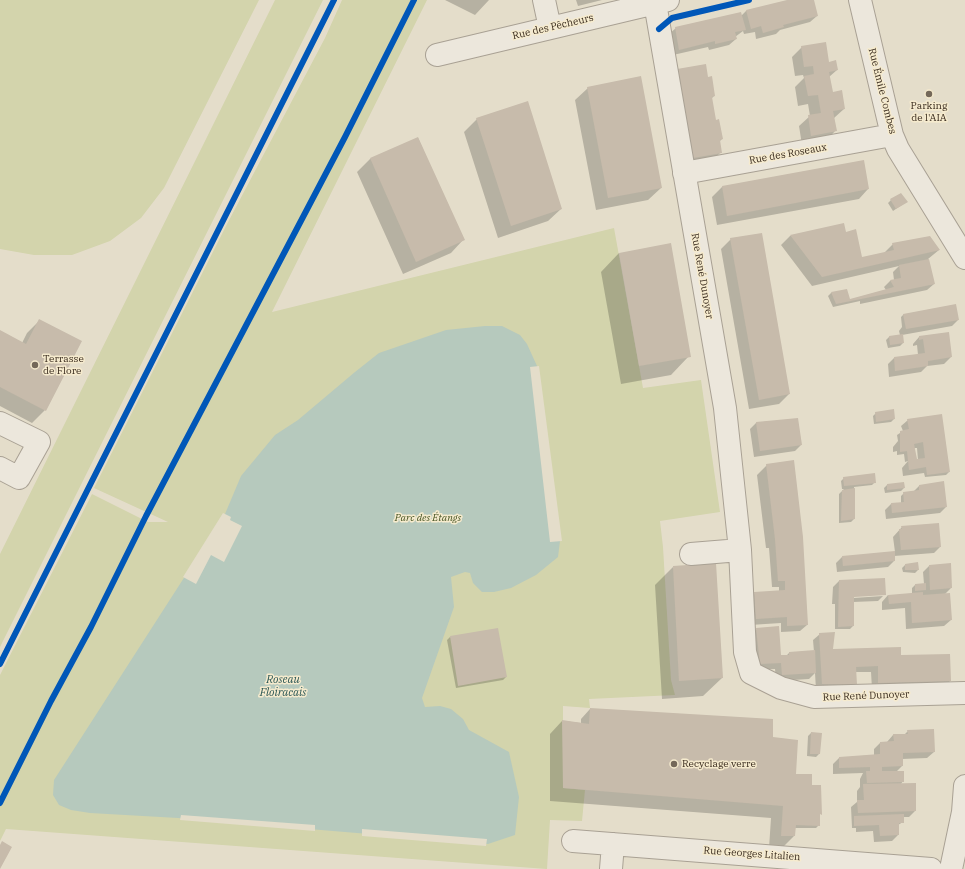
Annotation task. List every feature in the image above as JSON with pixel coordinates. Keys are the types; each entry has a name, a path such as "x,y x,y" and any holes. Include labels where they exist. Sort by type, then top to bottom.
{"street":[{"path":"544,0 550,28"},
{"name":"Rue Émile Combes","path":"860,0 892,135 902,155 965,258"},
{"name":"Rue des Pêcheurs","path":"437,55 662,2"},
{"name":"Rue René Dunoyer","path":"662,2 684,173 725,408 740,550 745,652 752,673 781,688 814,697 965,693"},
{"name":"Rue des Roseaux","path":"684,173 892,135"},
{"path":"0,423 39,442 19,478 0,468"},
{"path":"691,554 740,550"},
{"path":"951,869 964,813 965,786"},
{"name":"Rue Georges Litalien","path":"573,841 931,869"},
{"path":"610,869 613,844"}],"green space":[{"path":"0,0 259,0 164,188 141,218 110,241 72,255 34,255 0,249"},
{"path":"275,0 323,0 0,647 0,554"},
{"name":"Parc des Étangs","path":"342,0 427,0 272,312 614,228 643,388 701,380 720,512 660,521 671,680 675,695 589,699 590,708 563,706 563,788 585,790 582,821 550,820 547,869 6,829 0,841 0,675 92,494 148,522 168,522 94,488 226,226 325,38"}],"water":[{"name":"Roseau Floiracais","path":"485,326 502,326 520,335 527,344 537,366 560,541 558,557 536,575 511,588 494,592 482,592 473,583 470,573 465,572 451,577 454,607 422,698 425,707 440,706 451,709 463,719 469,730 509,752 519,797 515,835 488,844 178,818 90,813 71,810 59,805 53,795 54,780 225,514 241,476 275,435 298,420 379,353 446,330"}],"pier":[{"path":"539,366 562,541 550,542 530,367"},
{"path":"223,513 231,517 230,520 242,526 224,562 211,555 196,584 183,577"},
{"path":"181,815 315,825 315,831 180,820"},
{"path":"362,829 487,839 486,846 362,836"}],"building":[{"path":"787,0 814,0 818,16 783,25 784,27 763,33 761,26 751,29 746,10"},
{"path":"741,12 746,30 735,32 737,39 715,44 715,41 679,50 675,27"},
{"path":"826,42 829,62 836,60 838,70 829,72 833,92 842,90 845,109 833,111 837,131 811,136 808,115 821,113 818,95 808,96 804,76 814,74 813,66 804,67 801,46"},
{"path":"706,64 708,77 712,76 715,96 712,97 716,120 719,119 723,139 720,140 722,153 693,158 677,69"},
{"path":"641,76 662,188 608,198 587,87"},
{"path":"528,101 562,209 511,226 476,118"},
{"path":"418,137 465,240 416,262 370,158"},
{"path":"864,160 869,189 727,216 722,186"},
{"path":"901,193 908,202 896,209 890,199"},
{"path":"844,223 846,232 856,229 862,257 894,250 892,243 930,236 940,250 822,277 790,235"},
{"path":"762,233 790,394 759,400 730,238"},
{"path":"671,243 691,357 639,366 619,253"},
{"path":"929,259 935,284 836,304 831,292 847,289 850,299 894,287 890,280 901,278 899,265"},
{"path":"956,304 959,320 906,329 903,314"},
{"name":"Terrasse de Flore","path":"39,319 82,341 46,411 0,387 0,330 26,344"},
{"path":"949,332 952,357 928,361 928,366 895,371 894,357 925,353 923,339 919,340 919,336"},
{"path":"903,334 904,343 890,345 889,336"},
{"path":"894,409 895,419 876,422 875,412"},
{"path":"942,414 950,472 927,475 926,467 909,470 907,451 900,452 900,431 909,429 907,419","holes":["923,442 925,458 917,459 914,444"]},
{"path":"798,418 802,445 760,451 756,422"},
{"path":"794,460 803,537 808,625 787,626 787,617 756,619 754,592 785,590 785,581 778,581 775,539 766,464"},
{"path":"875,473 876,483 844,486 843,477"},
{"path":"944,481 947,507 892,513 891,503 904,502 903,492 919,490 919,485"},
{"path":"904,482 905,488 887,490 887,484"},
{"path":"855,488 855,519 841,521 842,490"},
{"path":"939,523 941,547 901,550 899,529 902,529 901,526"},
{"path":"895,551 895,561 843,566 842,556"},
{"path":"918,562 919,570 905,570 905,564"},
{"path":"716,563 723,678 679,681 673,566"},
{"path":"951,563 952,588 930,590 929,565"},
{"path":"885,578 886,595 854,597 854,626 838,627 839,580"},
{"path":"926,583 926,590 915,591 915,584"},
{"path":"923,592 923,595 950,593 952,620 912,623 911,602 889,604 888,595"},
{"path":"779,626 781,655 789,655 789,652 815,650 816,673 782,675 781,663 760,664 756,628"},
{"path":"498,628 507,677 458,686 450,636"},
{"path":"835,632 833,649 901,647 901,655 950,654 951,681 878,683 878,666 856,667 857,685 822,684 819,633"},
{"name":"Recyclage verre","path":"590,708 773,719 773,737 798,740 796,774 812,774 812,785 821,785 822,815 820,814 820,826 796,825 795,836 781,836 783,806 563,788 562,720 589,724"},
{"path":"934,729 935,752 903,753 903,766 882,767 882,771 904,771 904,782 867,783 866,771 870,771 870,767 839,768 839,757 880,754 880,742 894,741 893,734 908,734 907,730"},
{"path":"811,732 822,733 820,754 810,754"},
{"path":"916,783 916,811 858,813 857,800 864,800 863,784"},
{"path":"904,814 904,823 899,823 899,835 880,836 879,825 854,826 854,816"},
{"path":"2,841 12,847 0,869 0,845"}],"cycle path":[{"path":"0,664 334,0"},
{"path":"0,803 51,701 91,627 146,516 345,137 414,0"},
{"path":"659,29 672,18 749,0"}],"place":[{"name":"Parking de l'AIA","path":"929,94"},
{"name":"Terrasse de Flore","path":"35,365"},
{"name":"Recyclage verre","path":"674,764"}]}
